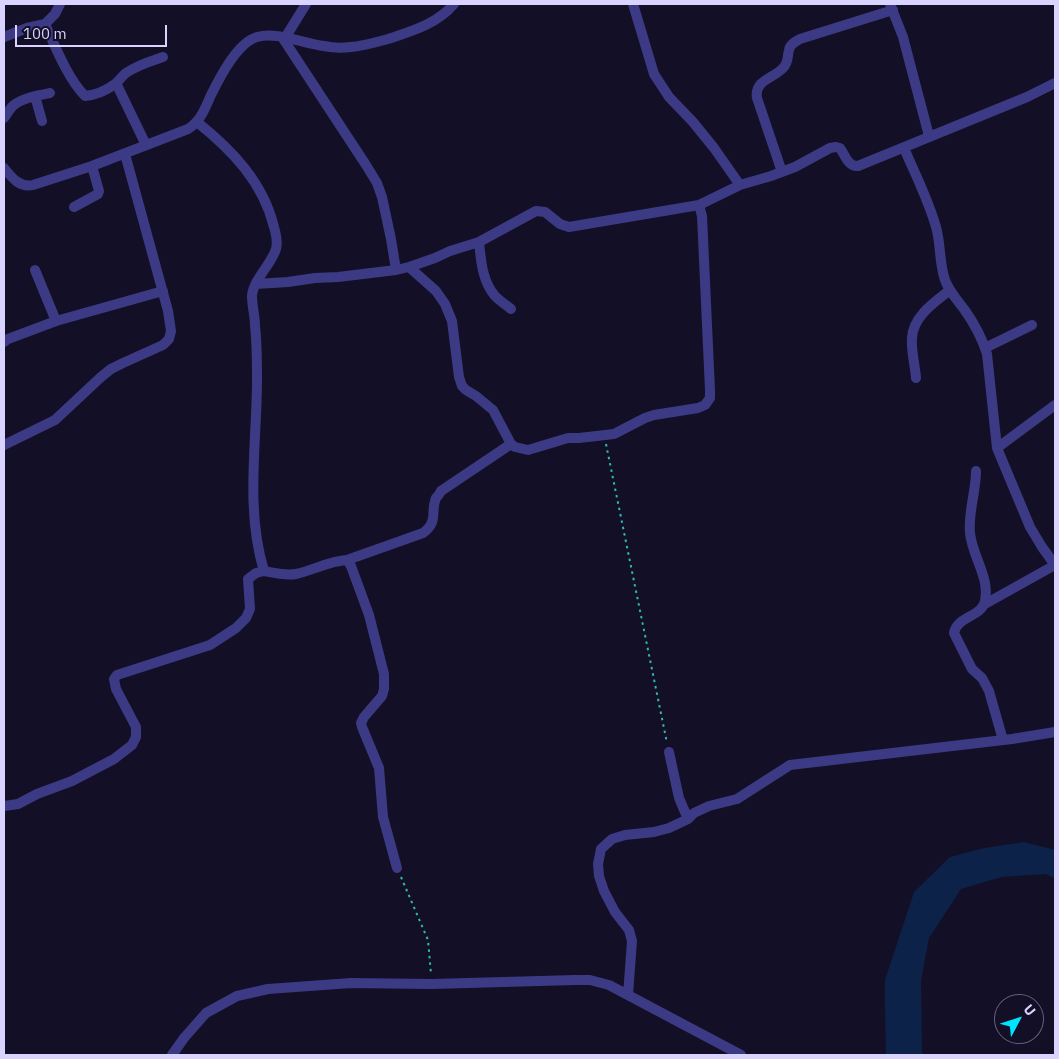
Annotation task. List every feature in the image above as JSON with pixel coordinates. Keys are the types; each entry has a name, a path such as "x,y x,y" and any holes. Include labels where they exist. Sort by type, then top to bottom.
{"street":[{"path":"4,37 27,28 45,24 55,14 60,4"},
{"path":"283,37 306,4"},
{"path":"4,168 13,179 27,186 92,166 188,129 198,122 237,52 244,44 256,37 264,35 283,37 336,48 368,45 422,27 440,17 454,4"},
{"path":"634,4 654,74 669,97 714,148 740,186"},
{"path":"782,172 757,98 756,92 758,87 785,67 789,49 792,44 800,39 892,7 906,45 929,136"},
{"path":"45,24 57,51 80,91 86,96 91,96 108,89 125,73 163,56"},
{"path":"283,37 377,183 382,197 396,270"},
{"path":"116,83 146,145"},
{"path":"256,284 396,270 409,267 479,242 536,211 545,212 560,224 569,227 700,205 740,186 782,172 833,147 840,148 848,161 854,166 904,148 929,136 1011,104 1055,83"},
{"path":"4,118 14,105 35,96 50,93"},
{"path":"35,96 42,121"},
{"path":"198,122 242,164 259,188 272,218 276,238 277,246 256,284 252,296 256,329 257,380 253,508 257,546 264,571"},
{"path":"904,148 937,229 940,260 945,280 979,334 987,354 997,448 1030,527 1055,565 985,604 978,612 955,628 954,633 972,669 982,678 989,690 1003,740"},
{"path":"4,445 54,420 101,377 123,363 163,345 169,339 171,331 168,311 125,154"},
{"path":"74,207 98,194 99,191 92,166"},
{"path":"409,267 436,292 445,304 452,321 459,377 462,386 493,410 515,448 528,450 568,438 610,435 654,415 698,408 705,405 710,398 700,205"},
{"path":"479,242 486,281 497,298 511,309"},
{"path":"35,270 56,321"},
{"path":"916,378 912,337 914,328 924,311 950,290"},
{"path":"4,342 56,321 163,291"},
{"path":"985,348 1032,324"},
{"path":"997,448 1055,405"},
{"path":"4,806 18,804 37,794 72,781 114,758 132,744 136,737 136,727 116,689 114,679 116,675 210,645 236,628 246,618 250,610 248,579 256,573 264,571 295,574 339,560 347,560 410,536 423,533 432,522 436,499 441,491 511,444"},
{"path":"976,471 970,535 986,585 985,604"},
{"path":"347,560 369,615 384,674 382,696 361,723 379,768 383,817 397,868"},
{"path":"628,994 632,941 629,930 615,912 601,884 598,864 601,849 612,839 669,828 709,806 736,799 790,766 1055,732"},
{"path":"670,752 679,798 688,819"},
{"path":"172,1055 206,1013 237,996 268,989 351,983 432,984 590,980 609,985 628,994 741,1055"}],"path":[{"path":"603,435 670,752"},
{"path":"397,868 428,940 432,984"}],"water":[{"path":"1024,842 1055,850 1055,878 1045,874 1002,877 961,889 929,938 921,981 922,1055 886,1055 885,980 914,892 950,857 984,848"}]}
